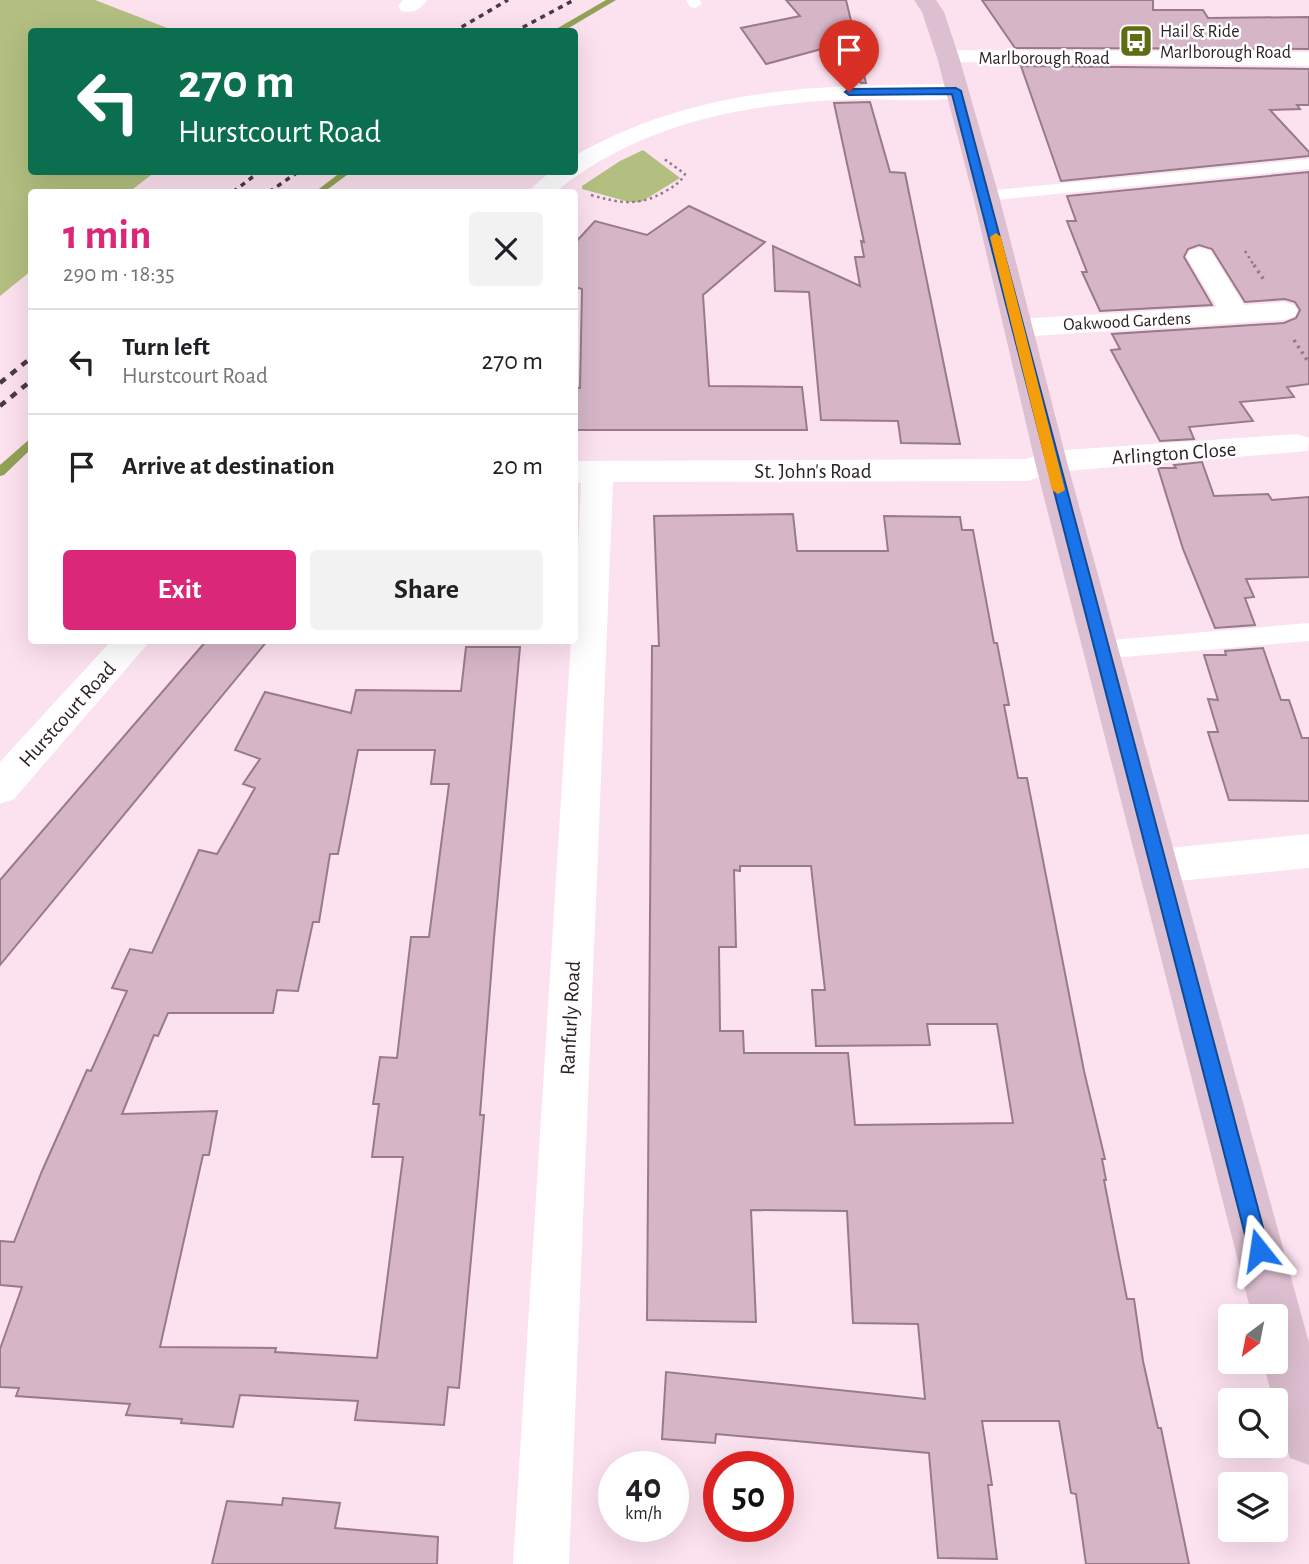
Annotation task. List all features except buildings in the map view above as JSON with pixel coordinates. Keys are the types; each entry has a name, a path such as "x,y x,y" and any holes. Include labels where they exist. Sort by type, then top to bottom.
{"main road":[{"path":"925,0 933,12 986,197 1051,462 1309,1439"}],"street":[{"name":"Marlborough Road","path":"952,74 1309,58"},
{"path":"578,164 631,134 720,106 784,95 952,74"},
{"path":"1200,256 1236,315"},
{"name":"Oakwood Gardens","path":"1018,328 1284,311"},
{"name":"Arlington Close","path":"1051,462 1297,444"},
{"name":"St. John's Road","path":"586,472 1028,470 1051,462"},
{"name":"Ranfurly Road","path":"541,1564 586,472"},
{"name":"Hurstcourt Road","path":"0,788 130,644"},
{"path":"1157,866 1309,851"}],"lane":[{"path":"986,197 1309,164"},
{"path":"1100,650 1309,632"}],"path":[{"path":"578,191 625,205 639,206 683,180 685,174 631,134"},
{"path":"550,184 570,189"}],"green space":[{"path":"0,0 95,0 167,28 28,28 28,175 151,175 133,189 28,189 28,273 0,296"},
{"path":"643,150 680,178 641,202 629,202 582,189 582,186 620,161"}],"waterway":[{"path":"562,28 612,0"},
{"path":"323,189 342,175"},
{"path":"0,472 28,445"}],"railway":[{"path":"460,28 508,0"},
{"path":"522,28 574,0"},
{"path":"237,189 255,175"},
{"path":"273,189 294,175"},
{"path":"0,383 28,360"},
{"path":"0,406 28,383"}],"slow traffic":[{"path":"996,237 1058,490"}],"place":[{"name":"Hail & Ride Marlborough Road","path":"1136,41"}],"route":[{"path":"849,92 956,91 986,197 1051,462 1259,1250"}]}
